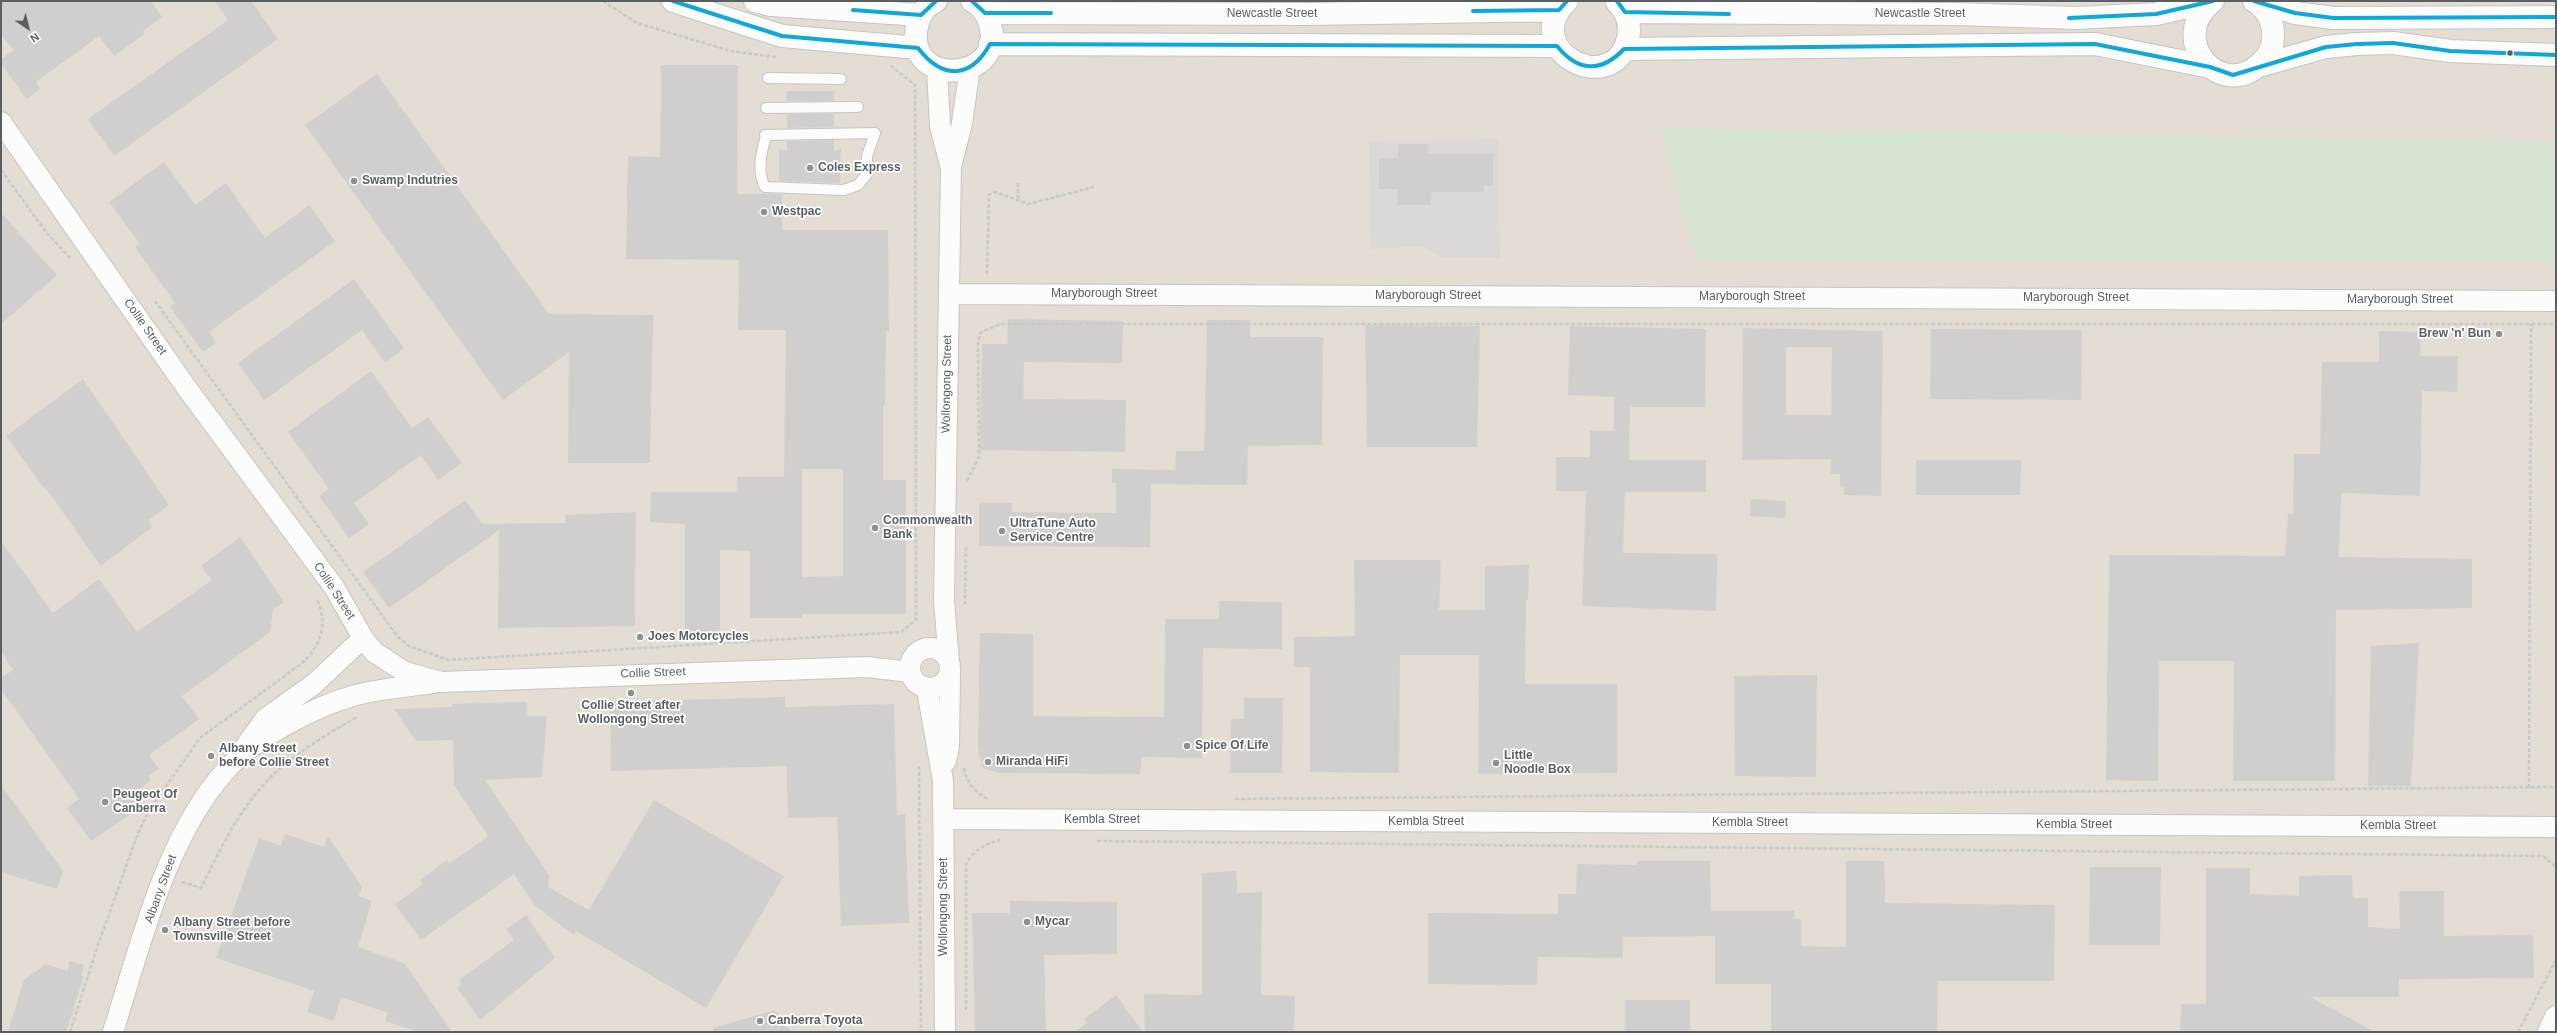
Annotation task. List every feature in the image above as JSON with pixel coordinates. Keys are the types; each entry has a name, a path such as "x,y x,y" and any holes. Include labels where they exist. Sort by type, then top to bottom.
{"main road":[{"path":"673,1 782,36 918,48"},
{"path":"755,1 771,5 928,8 916,31 918,48 926,60 937,68 953,72 970,68 979,62 990,44 991,28 979,7"},
{"name":"Newcastle Street","path":"1621,7 2076,18 2156,14 2213,1"},
{"name":"Newcastle Street","path":"2210,67 2197,51 2194,31 2201,13 2213,1"},
{"path":"2255,2 2268,15 2273,34 2270,50 2259,66"},
{"path":"2255,2 2295,13 2333,18 2556,16"},
{"path":"1563,5 1553,28 1557,46 1570,61 1590,68 1610,63 1624,49 1630,30 1621,7"},
{"name":"Newcastle Street","path":"979,7 1309,14 1563,5"},
{"path":"1624,49 2095,44 2210,67 2217,71 2232,75 2253,70 2259,66 2326,47 2357,44 2393,43 2450,51 2556,55"},
{"path":"990,44 1557,46"},
{"path":"2549,1032 2556,1017"}],"street":[{"name":"Wollongong Street","path":"937,68 940,126 951,167"},
{"name":"Wollongong Street","path":"943,781 949,747 950,666 944,601 951,167 962,123 970,68"},
{"name":"Collie Street","path":"1,122 186,387 334,586 363,638 374,652 405,672 441,682 868,667 917,659"},
{"name":"Maryborough Street","path":"949,294 2556,300"},
{"name":"Wollongong Street","path":"917,659 944,601"},
{"name":"Albany Street","path":"113,1032 164,876 186,829 216,783 236,759 265,719 314,684 363,638"},
{"path":"942,652 950,666 941,686 927,689 915,682 917,659 942,652"},
{"name":"Albany Street","path":"236,759 295,719 325,706 357,695 441,682"},
{"name":"Wollongong Street","path":"927,689 943,781 945,1032"},
{"name":"Kembla Street","path":"943,819 2556,827"}],"lane":[{"path":"768,78 841,79"},
{"path":"766,108 858,107"},
{"path":"875,133 868,156 867,174 858,185 844,190 764,187 760,175 761,154 765,137 875,133"}],"path":[{"path":"604,1 637,23 731,50 782,58"},
{"path":"155,301 398,637 415,649 449,660 901,632 916,620 915,85 887,62"},
{"path":"1,170 46,232 73,261"},
{"path":"1018,183 1018,201"},
{"path":"987,274 989,195 995,192 1028,204 1094,187"},
{"path":"967,488 967,480 979,457 978,341 981,332 1001,324 2556,324"},
{"path":"2529,788 2531,324"},
{"path":"965,607 966,543"},
{"path":"70,1032 97,948 138,833 150,809 200,738 301,664 312,653 319,642 323,619 315,595"},
{"path":"164,876 201,888 223,842 245,808 276,772 321,737 360,715"},
{"path":"964,762 968,781 977,792 990,800"},
{"path":"1232,799 2556,787"},
{"path":"966,1016 966,864 970,857 988,844 1008,840"},
{"path":"1096,841 2543,856 2556,867"},
{"path":"2518,1032 2556,960"}],"shaded area":[{"path":"1,1 2556,1 2556,1032 1,1032"},
{"path":"1498,139 1500,258 1442,257 1422,246 1370,249 1369,141"}],"green space":[{"path":"1660,128 2556,142 2556,261 1697,260"}],"building":[{"path":"1,1 151,1 162,17 143,31 145,34 114,56 99,36 36,82 40,89 27,99 1,64 1,59 14,50 1,34"},
{"path":"215,1 251,1 278,39 114,156 88,119 228,20"},
{"path":"661,65 738,65 737,194 782,194 782,230 888,230 889,331 886,331 885,406 883,406 883,480 906,480 906,614 802,614 802,618 750,618 750,551 720,550 720,636 685,635 685,524 650,522 651,492 737,492 737,477 784,477 786,330 738,330 739,260 626,259 628,156 660,157","holes":["802,469 843,469 843,576 802,577"]},
{"path":"377,74 549,314 653,315 650,463 568,463 569,352 503,400 305,125"},
{"path":"787,91 834,91 834,101 787,101"},
{"path":"787,114 834,114 834,127 787,128"},
{"name":"Coles Express","path":"834,140 834,151 841,149 840,183 779,181 779,149 787,151 787,141"},
{"path":"1398,144 1428,144 1428,154 1493,154 1493,185 1484,185 1484,192 1431,192 1431,205 1397,205 1397,189 1379,189 1379,158 1398,158"},
{"path":"164,162 195,205 226,183 265,238 309,205 335,241 209,332 216,343 203,352 170,307 175,303 135,247 140,244 109,202"},
{"path":"1,213 57,275 1,324"},
{"path":"354,279 404,348 385,363 362,330 264,400 238,363"},
{"path":"1008,319 1123,321 1122,363 1024,362 1023,399 1126,400 1125,452 980,450 982,344 1007,344"},
{"path":"1207,320 1250,320 1250,337 1323,337 1322,445 1248,446 1247,485 1151,484 1150,547 979,546 979,503 1012,503 1012,512 1116,513 1116,483 1112,483 1112,469 1175,470 1176,451 1204,451"},
{"path":"1365,325 1480,326 1477,447 1367,447"},
{"path":"1570,326 1706,329 1705,407 1630,407 1629,460 1706,460 1706,492 1625,492 1623,553 1717,554 1716,611 1582,606 1586,491 1556,491 1556,457 1590,457 1590,431 1614,431 1614,397 1568,395"},
{"path":"1743,328 1883,331 1881,496 1844,495 1844,487 1840,486 1840,474 1831,474 1831,459 1742,460","holes":["1786,347 1832,347 1831,415 1786,415"]},
{"path":"1931,329 2082,330 2081,400 1930,399"},
{"path":"2379,331 2421,332 2420,356 2458,356 2457,392 2422,391 2420,496 2341,493 2339,557 2472,559 2472,608 2336,610 2335,781 2233,781 2234,661 2159,661 2158,781 2106,780 2109,555 2285,556 2288,514 2293,514 2294,454 2320,454 2322,362 2379,362"},
{"path":"371,371 412,428 428,417 462,463 438,480 421,455 354,503 369,524 349,538 319,496 329,489 288,432"},
{"path":"83,379 169,505 148,520 152,527 101,566 45,487 44,488 6,436"},
{"path":"1916,460 2021,460 2020,495 1916,495"},
{"path":"1751,499 1786,501 1785,518 1750,516"},
{"path":"465,500 482,524 565,523 565,515 636,512 635,626 498,628 499,530 389,608 363,572"},
{"path":"240,537 284,602 273,609 270,632 182,696 199,719 149,755 159,769 148,776 151,780 138,790 142,796 127,807 132,813 91,841 67,808 79,799 1,689 1,678 13,670 1,651 1,541 53,613 99,579 137,632 212,580 201,566"},
{"path":"1354,560 1441,560 1439,610 1485,610 1485,566 1529,565 1528,600 1526,600 1525,684 1617,684 1617,773 1478,774 1479,655 1400,655 1399,773 1310,772 1310,667 1294,667 1294,637 1355,636"},
{"path":"1219,601 1282,602 1282,649 1203,648 1202,758 1141,757 1140,774 1000,773 982,768 978,747 980,633 1033,634 1033,716 1164,717 1165,619 1219,619"},
{"path":"2419,643 2411,786 2368,786 2371,646"},
{"path":"1817,675 1816,777 1735,776 1734,676"},
{"path":"785,697 785,707 894,704 897,815 905,814 909,923 841,926 837,817 788,818 787,766 611,771 610,702"},
{"path":"1244,698 1283,698 1282,773 1230,773 1231,719 1244,719"},
{"path":"527,702 527,716 547,716 542,777 485,780 549,875 548,887 589,910 654,800 784,876 706,1008 576,931 574,935 535,906 514,874 421,940 395,904 423,884 420,880 447,860 449,864 488,836 454,785 453,740 416,741 394,709 452,707 452,704"},
{"path":"1,785 63,871 57,889 1,872"},
{"path":"285,834 324,847 328,836 362,887 359,896 372,901 358,947 404,963 452,1032 418,1032 385,1021 388,1013 341,997 334,1021 307,1012 314,991 216,958 259,838 281,846"},
{"path":"1637,861 1710,861 1711,911 1794,911 1794,919 1801,919 1801,946 1846,947 1846,861 1884,861 1885,903 2055,905 2054,981 1938,981 1937,1032 1771,1032 1771,984 1715,984 1715,936 1623,937 1623,958 1538,957 1537,985 1428,984 1428,913 1558,914 1558,894 1576,894 1577,864 1637,865"},
{"path":"2090,867 2161,867 2160,945 2089,945"},
{"path":"2206,868 2250,868 2250,894 2299,896 2299,876 2352,875 2353,898 2368,898 2368,927 2400,929 2399,891 2444,891 2444,936 2533,935 2534,978 2399,979 2399,997 2310,997 2375,1032 2180,1032 2181,1004 2206,1004"},
{"path":"1236,871 1237,893 1262,892 1261,995 1295,996 1294,1032 1145,1032 1144,994 1202,995 1202,873"},
{"path":"1010,901 1117,902 1117,954 1044,955 1046,1032 975,1032 972,913 1010,913"},
{"path":"526,915 555,958 480,1020 457,988 462,984 459,980 514,940 506,929"},
{"path":"70,961 84,965 81,976 84,976 66,1032 8,1032 24,980 46,964 67,971"},
{"path":"1116,995 1143,1032 1074,1032 1087,1023 1084,1019"},
{"path":"1625,1000 1690,1000 1690,1032 1625,1032"},
{"name":"Canberra Toyota","path":"775,1010 791,1032 714,1032 713,1028"}],"transit line":[{"path":"673,1 782,36 918,48 937,66 946,70 956,71 965,69 974,64 982,56 990,44 1557,46 1573,61 1581,65 1590,66 1607,62 1624,49 2095,44 2210,67 2233,75 2326,47 2357,44 2393,43 2450,51 2556,55"},
{"path":"853,10 921,15 936,1"},
{"path":"972,1 985,13 1051,13"},
{"path":"1473,11 1559,10 1567,1"},
{"path":"1617,1 1625,12 1729,14"},
{"path":"2069,18 2156,14 2213,1"},
{"path":"2254,1 2295,13 2333,18 2556,17"}],"place":[{"name":"Coles Express","path":"810,168"},
{"name":"Swamp Indutries","path":"354,181"},
{"name":"Westpac","path":"764,212"},
{"name":"Brew 'n' Bun","path":"2499,334"},
{"name":"Commonwealth Bank","path":"875,528"},
{"name":"UltraTune Auto Service Centre","path":"1002,531"},
{"name":"Joes Motorcycles","path":"640,637"},
{"name":"Collie Street after Wollongong Street","path":"631,693"},
{"name":"Spice Of Life","path":"1187,746"},
{"name":"Albany Street before Collie Street","path":"211,756"},
{"name":"Miranda HiFi","path":"988,762"},
{"name":"Little Noodle Box","path":"1496,763"},
{"name":"Peugeot Of Canberra","path":"105,802"},
{"name":"Mycar","path":"1027,922"},
{"name":"Albany Street before Townsville Street","path":"165,930"},
{"name":"Canberra Toyota","path":"760,1021"}]}
